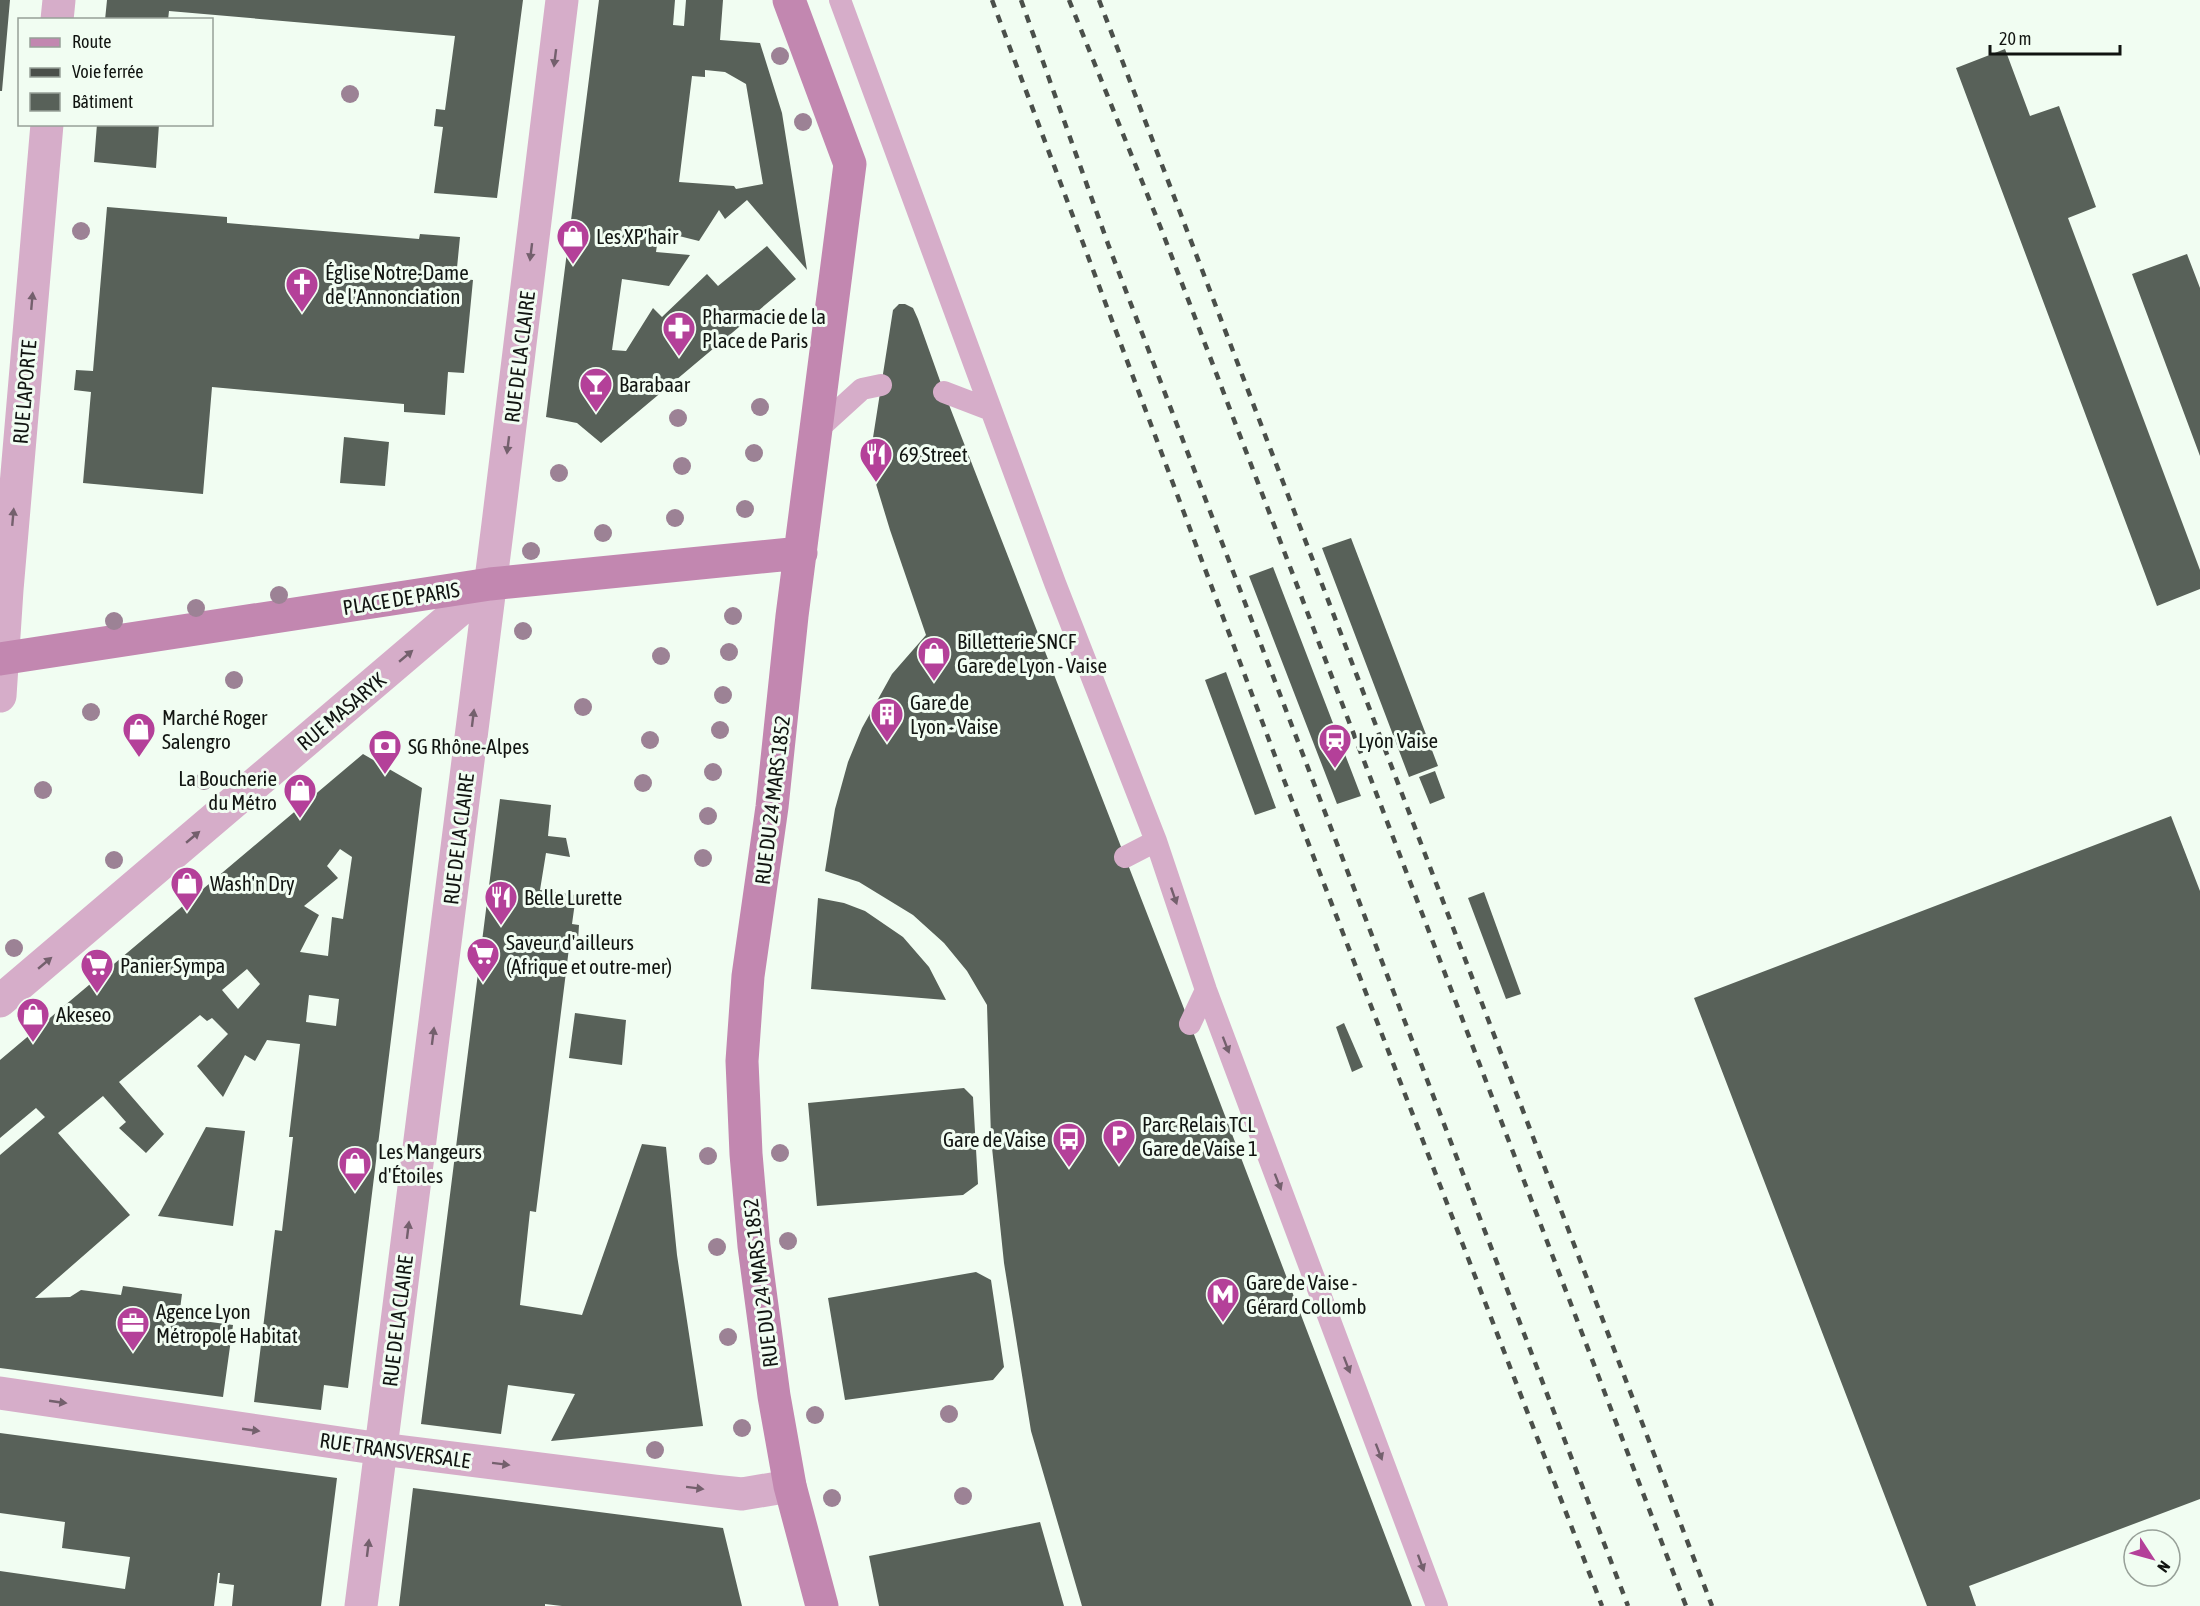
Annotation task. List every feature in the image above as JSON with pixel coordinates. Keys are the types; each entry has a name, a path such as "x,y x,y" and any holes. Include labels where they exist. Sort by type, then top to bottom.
{"street":[{"path":"57,18 58,0"},
{"name":"RUE DE LA CLAIRE","path":"361,1606 562,0"},
{"name":"RUE DU 24 MARS 1852","path":"789,0 850,164 792,616 772,807 748,976 742,1061 753,1246 774,1396 790,1486 822,1606"},
{"name":"RUE LAPORTE","path":"0,696 1,659 47,126"},
{"name":"PLACE DE PARIS","path":"1,659 490,584 801,553"},
{"name":"RUE MASARYK","path":"0,1001 490,584"},
{"name":"RUE TRANSVERSALE","path":"0,1393 381,1449 742,1494 790,1486"}],"lane":[{"path":"840,0 1055,583 1156,841 1206,990 1437,1606"},
{"path":"817,430 862,389 881,385"},
{"path":"944,392 991,410"},
{"path":"1125,857 1156,841"},
{"path":"1190,1024 1206,990"}],"building":[{"path":"0,0 10,0 2,91 0,91"},
{"path":"107,0 523,0 497,198 434,193 443,127 434,126 436,109 445,110 455,36 169,11 168,18 105,18"},
{"path":"599,0 675,0 673,25 684,26 686,0 723,0 720,40 760,43 782,113 807,270 747,200 725,219 719,210 699,241 659,231 656,252 690,255 669,286 622,279 612,350 626,351 653,308 662,317 707,274 718,286 767,246 796,279 601,443 577,423 546,417","holes":["705,70 725,72 746,84 763,184 736,189 734,186 679,182 692,76 705,77"]},
{"path":"2005,49 2030,116 2059,106 2096,207 2068,218 2200,570 2200,589 2157,606 1956,68"},
{"path":"97,126 159,126 156,168 94,162"},
{"name":"Église Notre-Dame de l'Annonciation","path":"107,207 227,217 227,223 419,239 420,234 460,237 456,278 473,280 464,373 448,372 445,415 404,412 404,404 212,387 203,494 83,483 91,392 74,390 76,370 93,371"},
{"path":"2187,254 2200,288 2200,456 2132,274"},
{"name":"Parc Relais TCL Gare de Vaise 1","path":"899,304 913,308 918,319 944,392 1190,1024 1412,1606 1082,1606 1031,1431 1004,1263 991,1138 987,1005 967,971 944,943 913,915 859,882 825,871 835,809 848,762 862,728 892,674 926,635 869,461 882,457 879,445 872,444 893,310"},
{"path":"344,437 389,442 385,486 340,483"},
{"path":"1351,538 1438,766 1409,777 1322,548"},
{"path":"1273,567 1361,796 1337,804 1249,576"},
{"path":"1226,672 1276,808 1255,815 1205,680"},
{"path":"363,754 422,788 348,1388 324,1385 321,1410 254,1402 275,1230 282,1231 293,1137 289,1137 300,1044 267,1040 255,1061 245,1055 223,1097 197,1066 228,1034 212,1018 207,1021 200,1015 119,1082 164,1134 146,1153 119,1128 126,1122 103,1096 58,1133 130,1215 35,1298 70,1297 81,1290 121,1295 123,1286 182,1294 180,1309 205,1313 203,1321 233,1325 223,1397 0,1368 0,1155 45,1117 36,1108 0,1138 0,1060","holes":["340,849 352,857 343,919 332,917 328,956 300,952 319,915 304,906 338,878 327,866","247,969 260,984 238,1009 222,990","309,995 339,999 336,1026 306,1022"]},
{"path":"1435,771 1445,798 1430,804 1419,777"},
{"path":"500,799 551,805 548,836 566,838 570,857 546,853 540,890 576,895 572,924 579,925 578,941 570,940 536,1212 530,1211 520,1305 582,1315 642,1144 666,1147 677,1255 703,1426 551,1441 575,1394 508,1385 501,1434 421,1424"},
{"path":"2171,816 2200,891 2200,1499 1969,1586 1976,1606 1927,1606 1694,998"},
{"path":"1484,892 1521,994 1506,999 1468,898"},
{"path":"818,898 844,903 865,911 903,937 929,967 946,1000 811,989"},
{"path":"575,1013 626,1020 622,1065 569,1058"},
{"path":"1344,1023 1363,1067 1352,1072 1336,1027"},
{"path":"964,1088 973,1097 978,1184 963,1195 817,1206 808,1103"},
{"path":"206,1127 245,1131 233,1226 158,1216"},
{"path":"976,1272 991,1280 1004,1367 993,1380 845,1400 828,1298"},
{"path":"0,1433 337,1478 321,1606 232,1606 234,1585 219,1583 220,1573 218,1573 214,1606 0,1606 0,1571 125,1589 130,1557 62,1548 65,1522 0,1513"},
{"path":"413,1488 723,1528 742,1606 562,1606 545,1604 545,1606 399,1606"},
{"path":"1040,1522 1064,1606 879,1606 869,1556"}],"railway":[{"path":"992,0 1284,780 1602,1606"},
{"path":"1021,0 1108,244 1628,1606"},
{"path":"1069,0 1162,231 1686,1606"},
{"path":"1099,0 1712,1606"}],"place":[{"name":"Les XP'hair","path":"573,265"},
{"name":"Église Notre-Dame de l'Annonciation","path":"302,313"},
{"name":"Pharmacie de la Place de Paris","path":"679,357"},
{"name":"Barabaar","path":"596,413"},
{"name":"69 Street","path":"876,483"},
{"name":"Billetterie SNCF Gare de Lyon - Vaise","path":"934,682"},
{"name":"Gare de Lyon - Vaise","path":"887,743"},
{"name":"Marché Roger Salengro","path":"139,758"},
{"name":"Lyon Vaise","path":"1335,769"},
{"name":"SG Rhône-Alpes","path":"385,775"},
{"name":"La Boucherie du Métro","path":"300,819"},
{"name":"Wash'n Dry","path":"187,912"},
{"name":"Belle Lurette","path":"501,926"},
{"name":"Saveur d'ailleurs (Afrique et outre-mer)","path":"483,983"},
{"name":"Panier Sympa","path":"97,994"},
{"name":"Akeseo","path":"33,1043"},
{"name":"Parc Relais TCL Gare de Vaise 1","path":"1119,1165"},
{"name":"Gare de Vaise","path":"1069,1168"},
{"name":"Les Mangeurs d'Étoiles","path":"355,1192"},
{"name":"Gare de Vaise - Gérard Collomb","path":"1223,1323"},
{"name":"Agence Lyon Métropole Habitat","path":"133,1352"}]}
